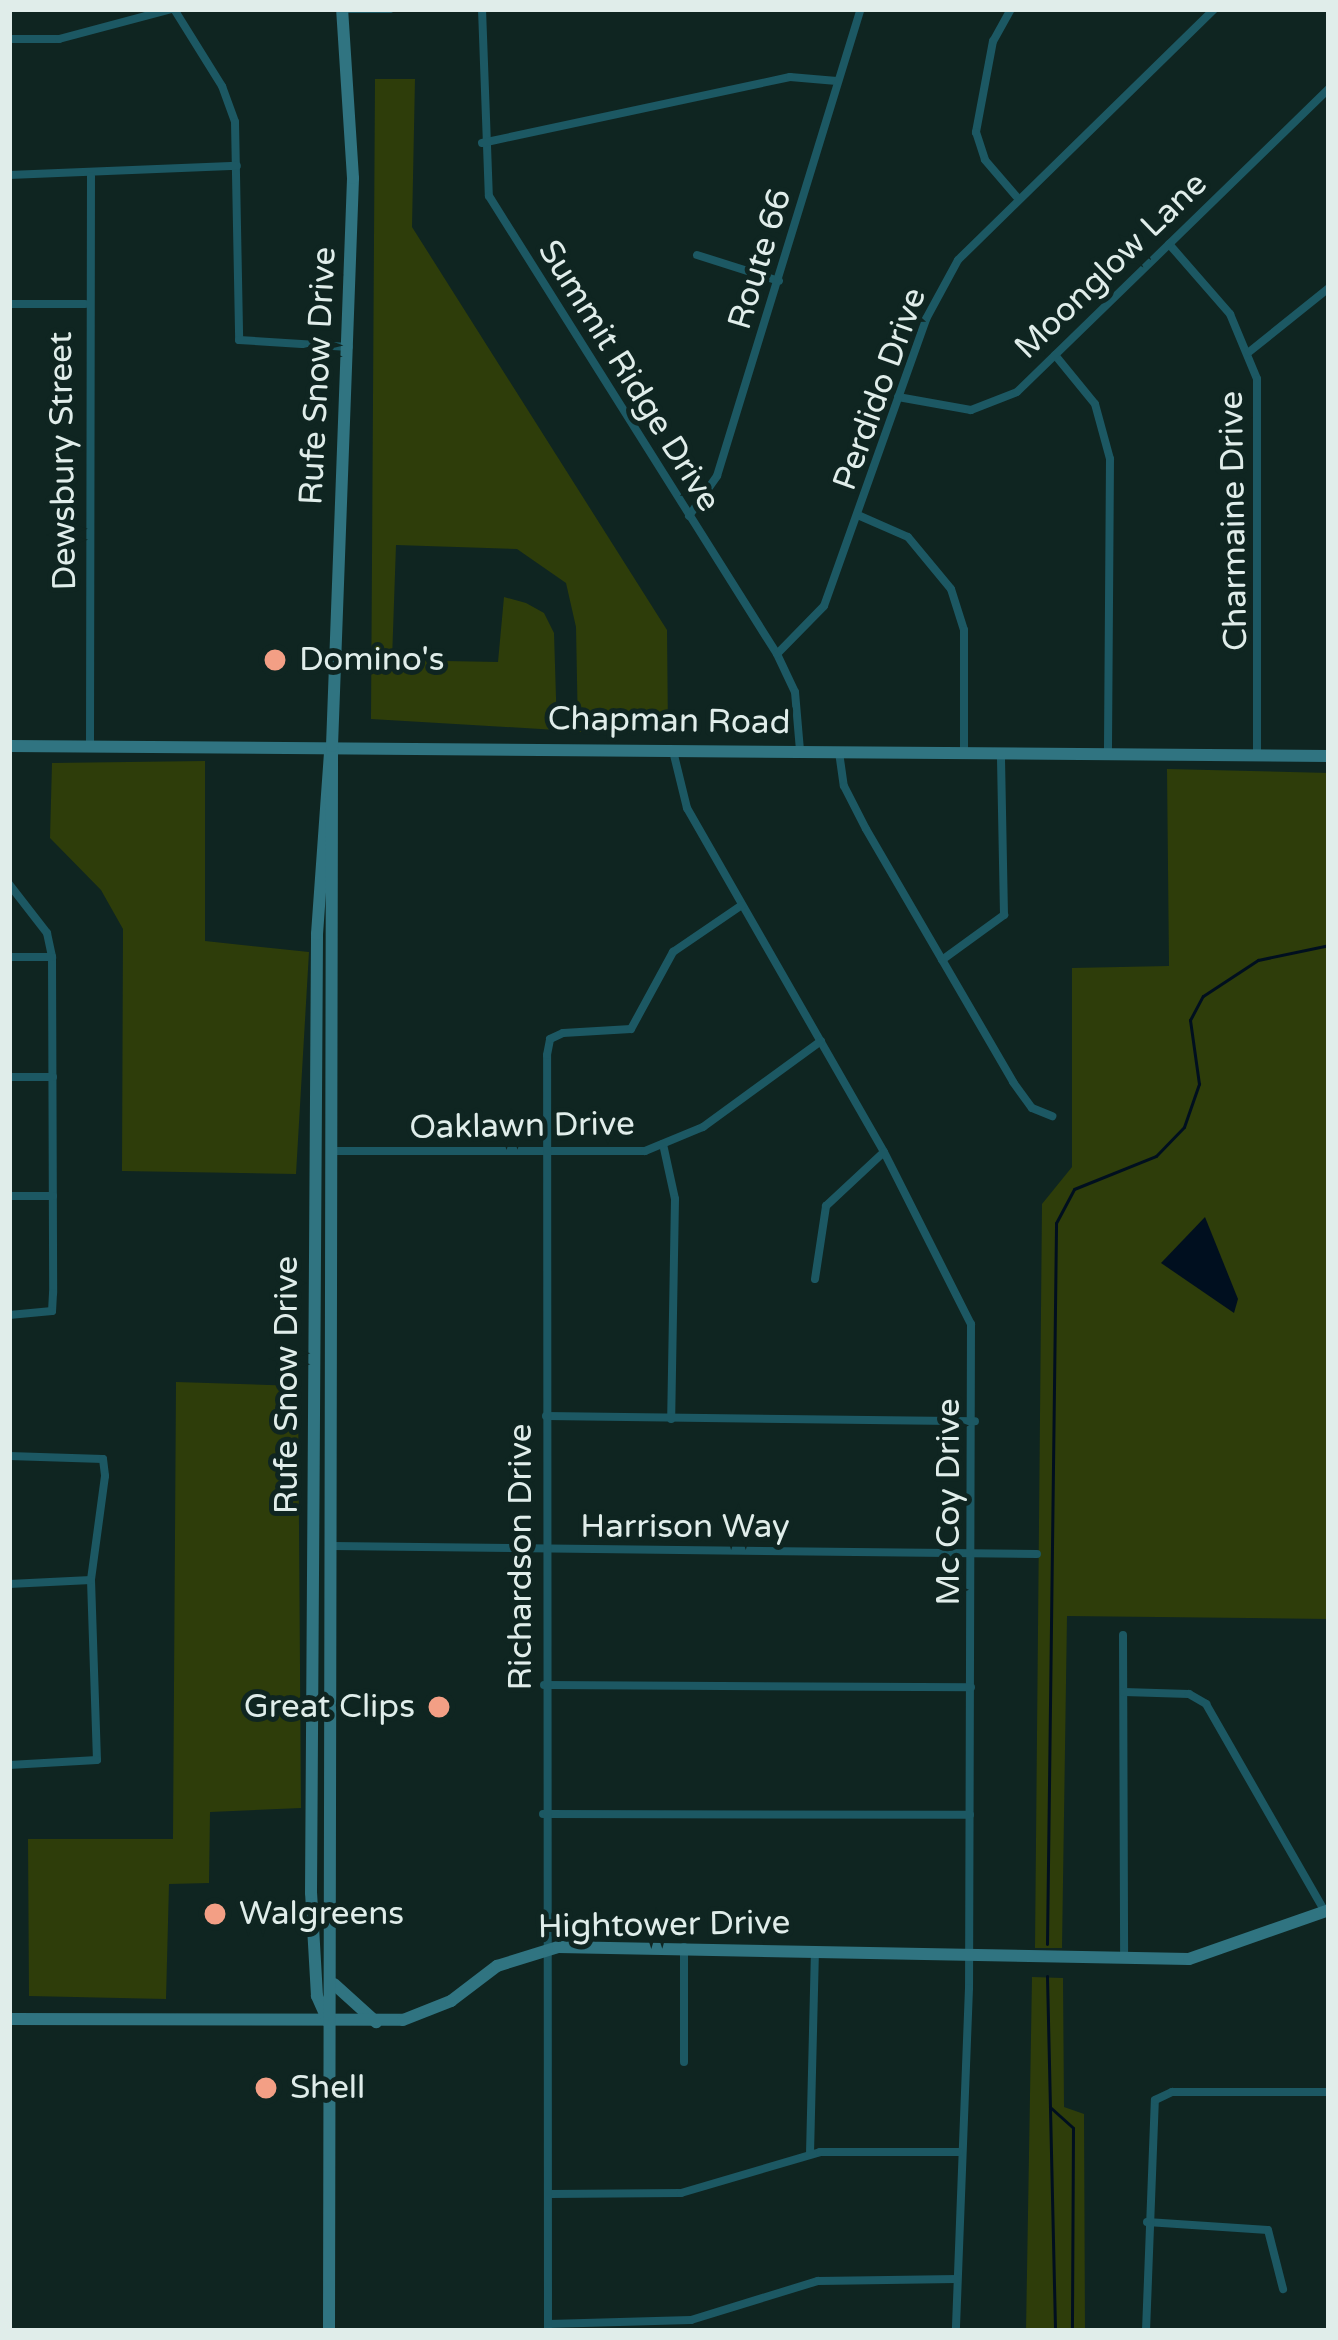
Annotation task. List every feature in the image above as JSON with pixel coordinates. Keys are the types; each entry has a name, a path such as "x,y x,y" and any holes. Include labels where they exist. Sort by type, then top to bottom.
{"main road":[{"name":"Rufe Snow Drive","path":"329,2331 328,2023 334,1983 332,746 353,178 342,9"},
{"name":"Chapman Road","path":"9,746 1329,756"},
{"name":"Rufe Snow Drive","path":"328,2023 317,1996 310,1893 317,934 323,779 332,746"},
{"name":"Hightower Drive","path":"9,2019 377,2023 433,2009 496,1966 548,1948 815,1949 1062,1960 1210,1957 1327,1911"},
{"path":"334,1983 377,2023"}],"street":[{"path":"9,39 59,39 173,9 222,86 237,166 239,340 349,346"},
{"path":"342,9 390,9"},
{"name":"Summit Ridge Drive","path":"482,9 482,143 489,196 777,654 795,692 800,750"},
{"name":"Route 66","path":"689,516 710,493 861,9"},
{"name":"Perdido Drive","path":"777,654 824,606 938,290 1016,196 1214,9"},
{"path":"1009,10 993,40 976,132 985,160 1016,196"},
{"path":"482,143 790,77 837,81"},
{"name":"Moonglow Lane","path":"898,398 933,409 987,407 1055,356 1329,89"},
{"path":"9,175 92,176 237,166"},
{"name":"Dewsbury Street","path":"90,745 86,304 92,176"},
{"name":"Charmaine Drive","path":"1169,244 1230,314 1250,352 1262,433 1257,755"},
{"path":"697,255 778,281"},
{"path":"1250,352 1329,288"},
{"path":"9,304 86,304"},
{"path":"1055,356 1095,404 1110,458 1108,754"},
{"path":"860,516 908,537 951,589 964,630 964,752"},
{"name":"Mc Coy Drive","path":"673,749 687,808 884,1152 968,1313 974,1553 969,1954 956,2331"},
{"path":"839,750 852,801 942,960 1025,1101 1052,1116"},
{"path":"942,960 1004,915 1000,752"},
{"path":"9,884 47,933 52,957 53,1077 52,1311 9,1315"},
{"name":"Richardson Drive","path":"548,2327 548,1948 543,1814 550,1039 631,1029 673,952 742,905"},
{"path":"9,957 52,957"},
{"name":"Oaklawn Drive","path":"334,1151 627,1154 703,1127 821,1042"},
{"path":"9,1076 53,1077"},
{"path":"663,1144 675,1199 671,1419"},
{"path":"815,1280 826,1206 884,1152"},
{"path":"9,1196 53,1196"},
{"path":"546,1416 974,1421"},
{"path":"9,1456 103,1459 91,1580 98,1692 92,1764 9,1765"},
{"name":"Harrison Way","path":"332,1546 1037,1554"},
{"path":"9,1584 91,1580"},
{"path":"1123,1635 1124,1960"},
{"path":"544,1685 971,1687"},
{"path":"1124,1692 1189,1694 1206,1703 1327,1911"},
{"path":"543,1814 970,1815"},
{"path":"684,2062 685,1946"},
{"path":"811,2154 815,1949"},
{"path":"1146,2331 1153,2106 1172,2092 1329,2092"},
{"path":"550,2194 681,2193 811,2154 959,2152"},
{"path":"1147,2222 1268,2230 1282,2289"},
{"path":"548,2327 691,2320 818,2281 957,2278"}],"green space":[{"path":"375,79 415,79 412,227 667,630 668,733 578,732 576,627 566,583 517,549 396,545 392,660 498,662 504,597 526,603 544,613 554,633 557,730 371,719"},
{"path":"205,761 205,941 309,952 296,1174 122,1171 123,929 101,890 50,838 52,763"},
{"path":"1167,769 1329,773 1329,1619 1067,1616 1062,1948 1035,1948 1042,1204 1072,1167 1072,968 1169,966"},
{"path":"176,1382 298,1386 301,1808 210,1812 209,1883 169,1884 166,1999 29,1996 28,1839 173,1839"},
{"path":"1032,1977 1063,1978 1064,2107 1084,2114 1085,2331 1026,2331"}],"water":[{"path":"1205,1217 1238,1299 1234,1313 1161,1263"}],"waterway":[{"path":"1047,1944 1056,1223 1074,1189 1156,1156 1184,1127 1199,1084 1190,1020 1203,996 1258,960 1329,945"},
{"path":"1047,1976 1055,2331"},
{"path":"1050,2107 1073,2128 1072,2331"}],"place":[{"name":"Domino's","path":"275,660"},
{"name":"Great Clips","path":"439,1707"},
{"name":"Walgreens","path":"215,1914"},
{"name":"Shell","path":"266,2088"}]}
